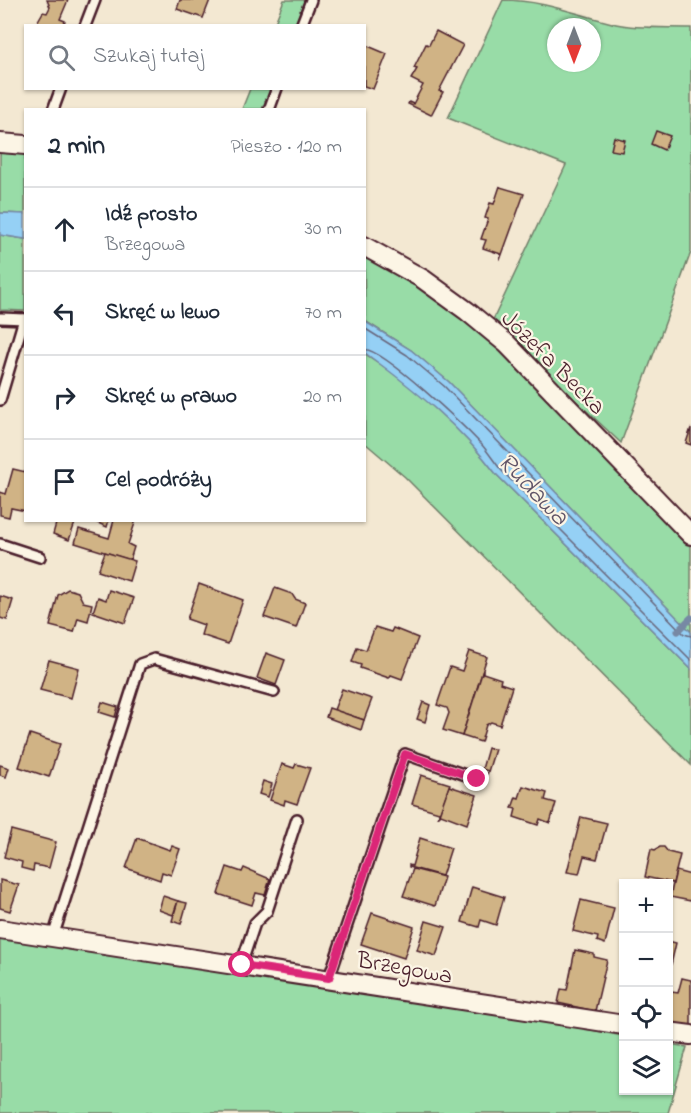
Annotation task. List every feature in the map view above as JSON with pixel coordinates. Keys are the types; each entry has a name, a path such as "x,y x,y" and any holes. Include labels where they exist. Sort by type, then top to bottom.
{"street":[{"path":"0,143 24,145"},
{"name":"Józefa Becka","path":"366,247 423,279 467,310 507,344 691,535"},
{"name":"Brzegowa","path":"0,929 619,1024"},
{"path":"673,1033 691,1035"}],"lane":[{"path":"86,24 94,0"},
{"path":"302,24 310,0"},
{"path":"55,108 60,90"},
{"path":"270,108 276,90"},
{"path":"0,318 24,319"},
{"path":"0,400 24,322"},
{"path":"0,544 40,557"},
{"path":"52,937 140,664 154,659 274,692"},
{"path":"329,978 405,754 477,779"},
{"path":"242,965 255,923 267,911 297,819"}],"green space":[{"path":"284,0 305,0 295,24 274,24"},
{"path":"503,0 532,2 595,18 547,18 547,72 601,72 601,20 625,26 691,28 691,252 621,443 492,322 566,165 448,118"},
{"path":"250,90 271,90 262,108 242,108"},
{"path":"0,149 24,151 24,214 0,213"},
{"path":"0,235 24,239 24,311 0,310"},
{"path":"366,252 472,324 515,362 691,542 691,632 449,382 411,350 366,322"},
{"path":"366,354 400,378 436,408 469,441 497,475 691,669 691,765 405,477 366,444"},
{"path":"0,929 475,1008 619,1035 619,1095 673,1095 673,1045 687,1047 668,1113 0,1113"}],"water":[{"path":"0,213 24,214 24,239 0,235"},
{"name":"Rudawa","path":"366,322 411,350 449,382 691,632 691,669 497,475 452,425 401,380 366,354"}],"building":[{"path":"47,0 68,0 60,19 65,21 64,24 36,24 43,12 47,13 50,7"},
{"path":"180,0 210,0 203,18 177,9"},
{"path":"436,31 463,45 439,91 443,92 431,115 408,104 409,102 413,104 423,85 411,79 417,69 414,68 426,44 429,45"},
{"path":"368,46 387,54 373,89 366,87 366,48"},
{"path":"656,131 670,136 664,150 651,144"},
{"path":"614,137 625,140 622,152 611,150"},
{"path":"500,186 524,194 500,260 501,254 483,248 486,240 481,239 488,219 485,218 490,203 494,204"},
{"path":"691,428 691,445 686,443"},
{"path":"13,469 24,472 24,511 11,508 9,517 0,515 0,492 6,494"},
{"path":"56,522 75,522 69,540 53,534"},
{"path":"96,522 108,522 107,527"},
{"path":"113,522 135,522 128,544 134,547 130,560 75,543 79,529 109,538"},
{"path":"105,552 135,561 129,581 98,571"},
{"path":"199,584 243,600 228,644 201,635 204,625 187,619"},
{"path":"275,588 292,594 295,599 305,603 296,628 264,617"},
{"path":"68,589 78,592 83,602 92,604 88,621 78,618 74,632 50,626 58,595"},
{"path":"109,590 134,598 125,623 93,612 98,597 106,600"},
{"path":"0,596 13,600 7,620 0,618"},
{"path":"375,627 391,632 393,628 418,638 402,679 391,675 389,678 360,668 361,665 352,662 357,647 366,650"},
{"path":"469,651 487,657 462,736 443,730 449,713 447,708 437,705 450,667 462,671"},
{"path":"266,653 285,660 276,685 257,678"},
{"path":"49,660 79,668 71,698 40,690"},
{"path":"483,670 483,673 501,679 500,683 512,687 500,725 491,722 486,725 481,742 462,736"},
{"path":"342,689 372,699 364,720 334,710"},
{"path":"102,702 118,707 115,717 99,712"},
{"path":"423,702 430,705 425,722 417,719"},
{"path":"329,708 364,720 361,730 326,717"},
{"path":"30,734 60,744 49,777 19,767"},
{"path":"488,748 495,749 487,775 488,771 482,769"},
{"path":"282,764 294,768 296,764 310,768 297,804 285,800 284,805 270,800"},
{"path":"0,765 9,768 6,777 0,775"},
{"path":"421,775 450,784 439,815 439,812 412,804"},
{"path":"263,781 272,784 268,797 259,794"},
{"path":"449,786 477,795 467,824 441,814 438,817"},
{"path":"523,786 547,793 545,800 556,803 550,823 540,819 538,825 514,817 516,809 512,808"},
{"path":"581,817 607,823 597,859 584,856 579,874 567,872"},
{"path":"11,830 56,842 49,868 34,865 33,871 21,868 22,862 4,857"},
{"path":"137,838 170,850 172,846 180,849 171,875 162,872 160,880 126,868"},
{"path":"420,838 451,848 442,876 409,867 409,865 412,866"},
{"path":"664,847 668,852 680,855 673,883 673,879 645,877 651,849"},
{"path":"227,867 242,872 244,868 270,879 265,895 256,893 252,905 218,894"},
{"path":"413,869 444,877 435,906 403,896"},
{"path":"676,871 691,875 691,901 673,898"},
{"path":"0,880 19,885 10,911 0,908"},
{"path":"472,887 504,897 496,925 481,920 479,927 462,922"},
{"path":"163,896 178,901 173,915 159,910"},
{"path":"581,900 614,908 605,944 597,941 598,937 573,931"},
{"path":"178,901 187,903 181,924 172,921"},
{"path":"372,913 414,927 404,958 361,944"},
{"path":"426,921 446,927 436,956 417,950"},
{"path":"575,950 594,954 594,957 607,960 595,1011 558,1003 561,989 567,990"},
{"path":"682,978 691,980 691,1026 673,1023 673,992 678,993"}],"waterway":[{"path":"678,631 691,618"}],"route":[{"path":"242,965 329,978 405,754 477,779"}]}
